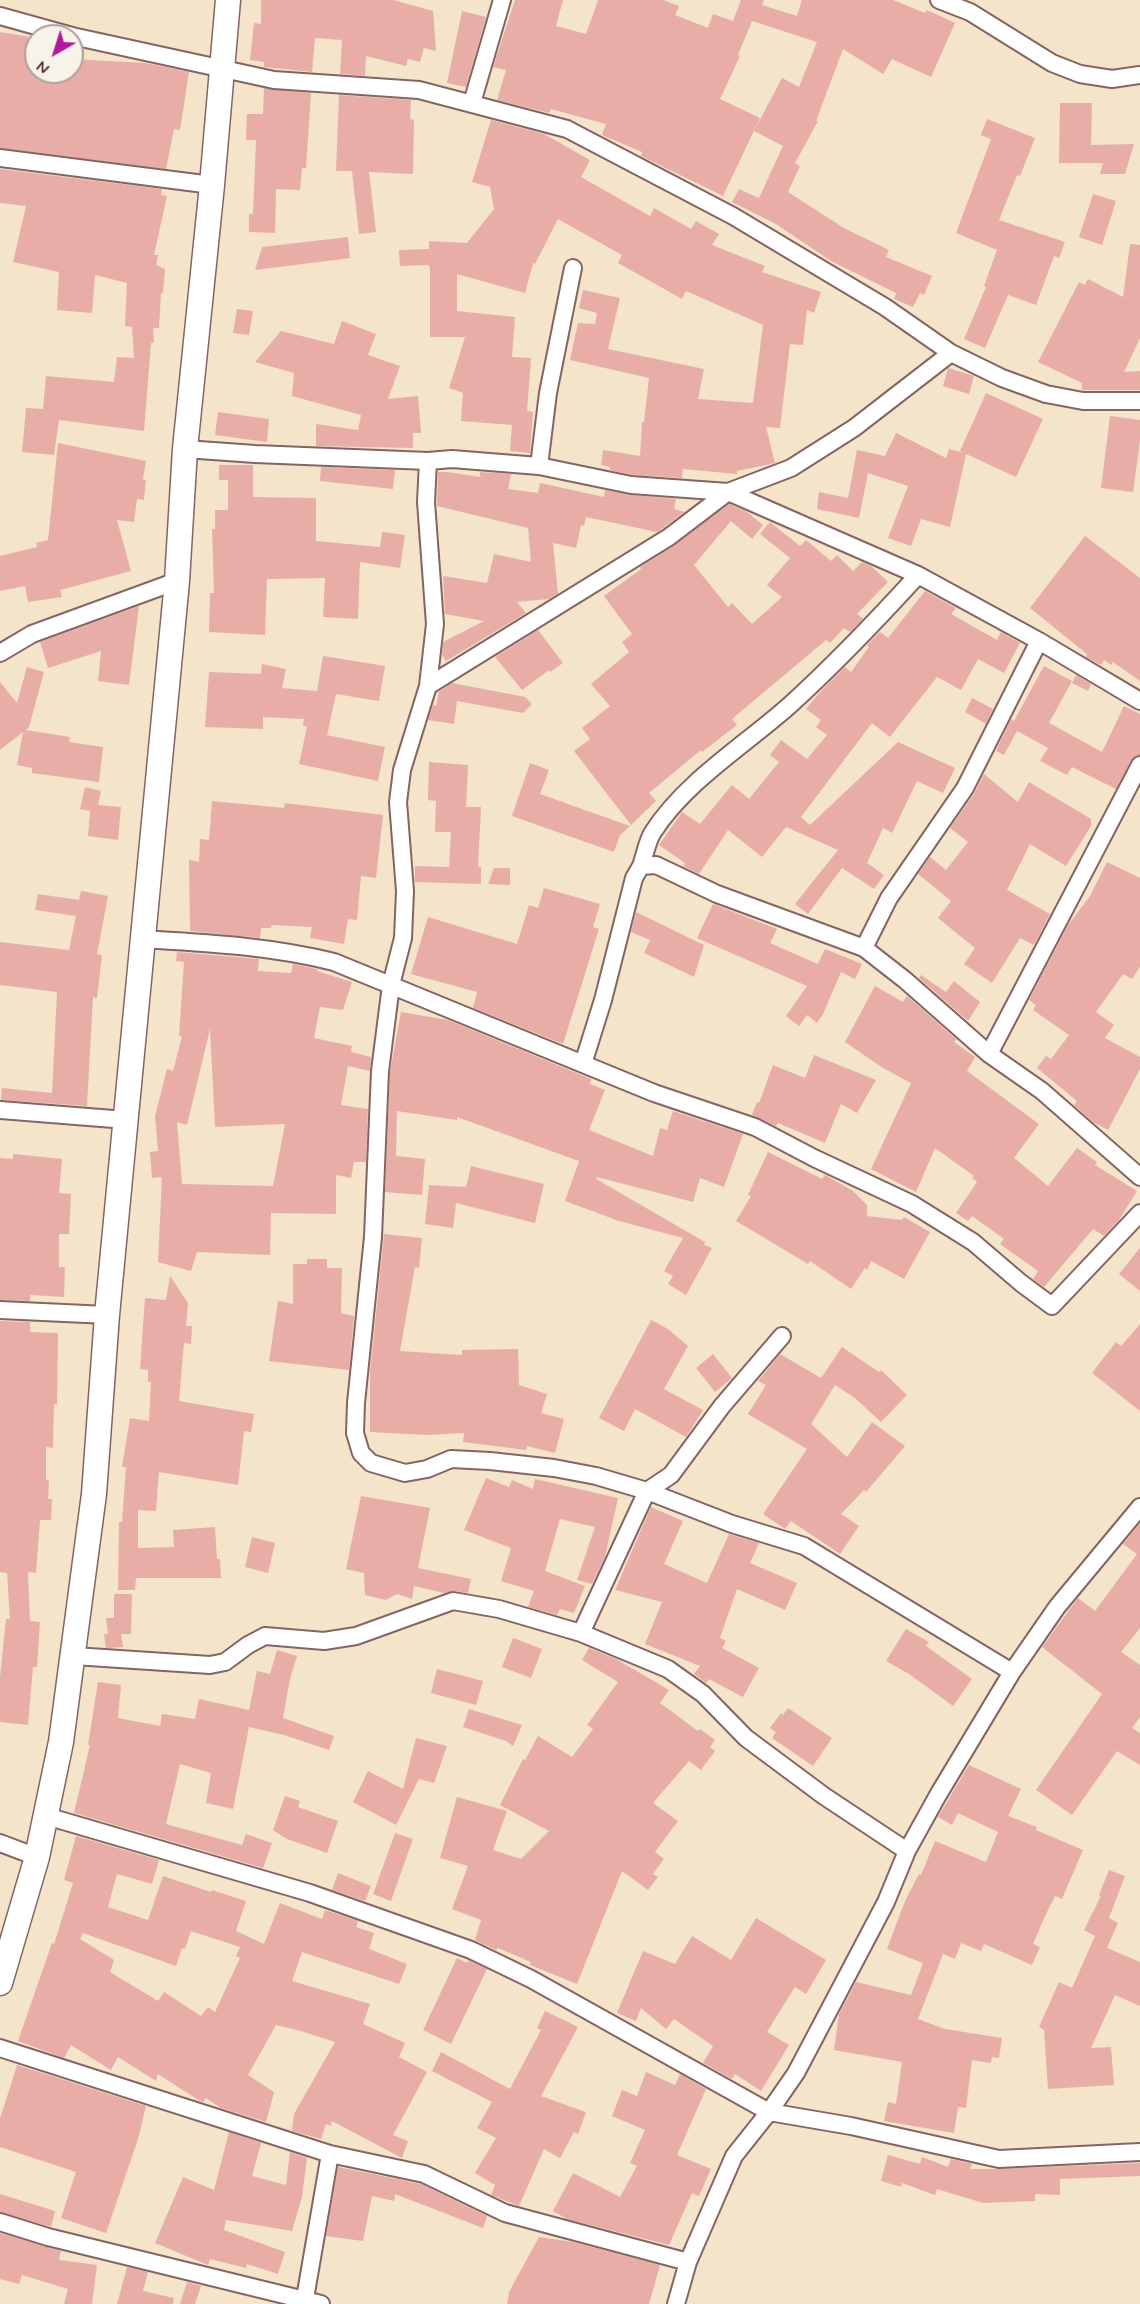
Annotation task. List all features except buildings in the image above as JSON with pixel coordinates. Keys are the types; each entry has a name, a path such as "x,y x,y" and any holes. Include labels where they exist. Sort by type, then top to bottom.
{"main road":[{"path":"0,1983 37,1857 61,1742 94,1494 107,1315 177,581 185,449 228,0"}],"street":[{"path":"472,103 502,0"},
{"path":"939,0 970,12 1052,63 1080,74 1112,78 1140,75"},
{"path":"0,16 29,24"},
{"path":"84,39 274,80 420,90 567,129 732,216 885,306 951,353 1022,387 1083,401 1140,401"},
{"path":"0,158 212,185"},
{"path":"539,466 548,393 573,268"},
{"path":"428,686 669,537 728,492 791,468 854,428 951,353"},
{"path":"185,449 255,454 452,459 539,466 631,485 728,492 918,575 1039,641 1140,700"},
{"path":"428,460 426,513 435,624 428,686 402,770 398,802 405,891 403,938 391,985 380,1071 373,1237 356,1403 355,1432 361,1453 371,1464 405,1473 427,1469 452,1459 490,1461 554,1468 596,1476 647,1491 732,1524 804,1546 1012,1672"},
{"path":"583,1064 603,1000 634,878 641,866 652,834 674,805 720,762 805,690 865,633 918,575"},
{"path":"0,653 32,634 177,581"},
{"path":"864,948 889,898 964,788 1039,641"},
{"path":"989,1054 1140,765"},
{"path":"641,866 656,864 741,903 864,948 905,980 989,1054 1042,1091 1140,1177"},
{"path":"142,939 234,944 294,952 334,962 654,1093 755,1127 814,1158 912,1204 973,1242 1052,1306 1140,1213"},
{"path":"0,1110 126,1120"},
{"path":"0,1310 107,1315"},
{"path":"581,1633 647,1491 671,1475 722,1406 782,1336"},
{"path":"676,2304 688,2262 734,2156 770,2112 796,2073 886,1902 907,1851 938,1795 1012,1672 1058,1607 1140,1507"},
{"path":"74,1656 210,1665 225,1662 265,1636 324,1641 356,1636 453,1600 499,1609 581,1633 668,1669 703,1694 746,1738 824,1796 907,1851"},
{"path":"46,1816 310,1893 471,1950 531,1979 770,2112 861,2128 999,2159 1140,2152"},
{"path":"0,1843 37,1857"},
{"path":"0,2048 330,2154 424,2174 505,2213 688,2262"},
{"path":"0,2222 48,2237 310,2303 330,2154"}]}
